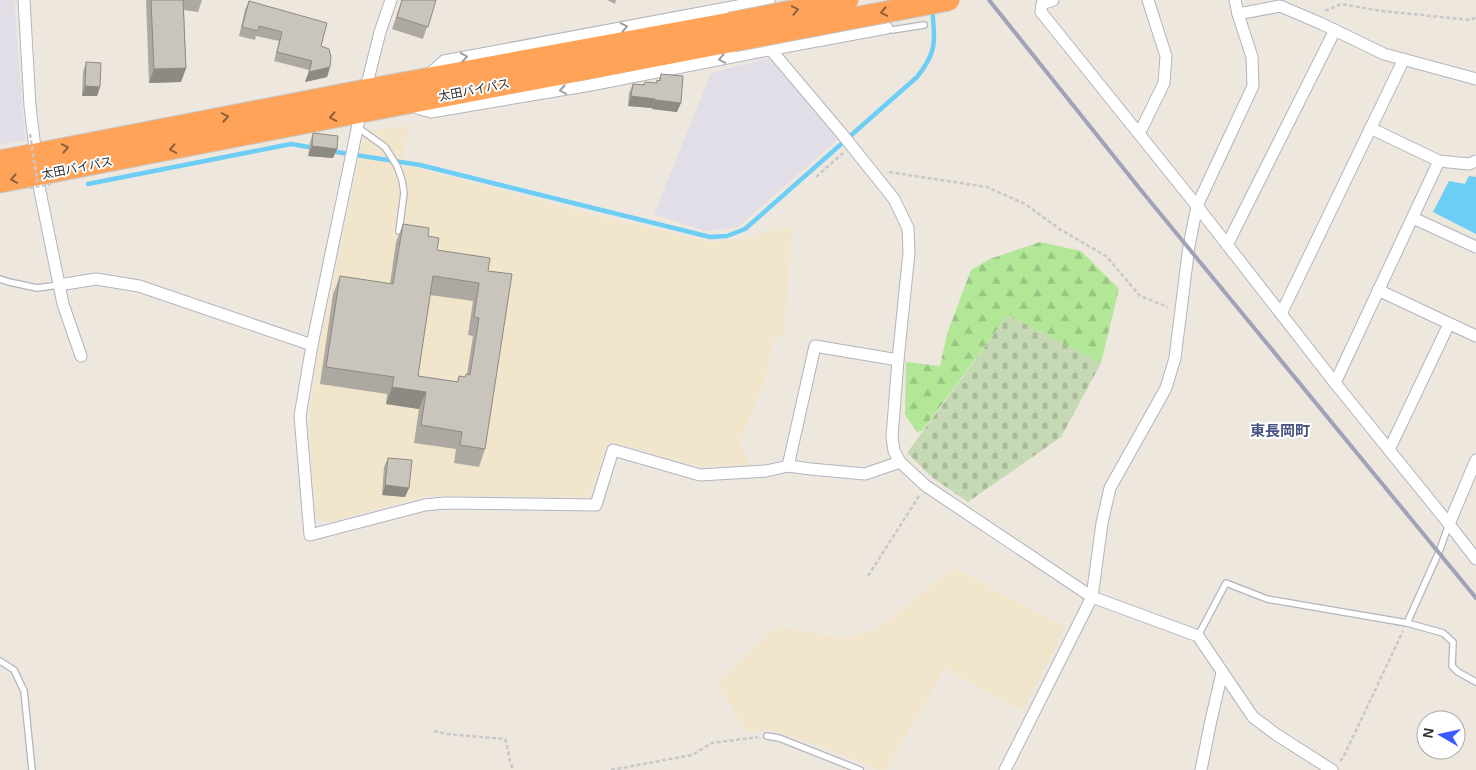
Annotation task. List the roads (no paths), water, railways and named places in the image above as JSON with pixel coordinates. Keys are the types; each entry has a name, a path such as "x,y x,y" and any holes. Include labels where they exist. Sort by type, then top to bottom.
{"highway":[{"name":"太田バイパス","path":"0,182 38,177 359,120 408,103 732,32 848,0"},
{"name":"太田バイパス","path":"0,161 38,177 365,90 949,0"}],"street":[{"path":"24,0 30,106 40,191 63,304 81,356"},
{"path":"391,0 380,32 365,90 312,345 300,416 310,535 425,505 445,503 596,505 613,450 700,475 766,471 788,466 865,474 900,462"},
{"path":"424,80 431,71 444,61 749,2 769,0"},
{"path":"1053,0 1042,4 1041,12 1197,206 1476,560"},
{"path":"1139,134 1164,83 1166,56 1148,0"},
{"path":"1005,770 1092,597 1102,523 1110,488 1166,388 1175,358 1189,246 1197,206 1253,86 1252,57 1235,0"},
{"path":"749,2 754,47 770,49 894,199 908,228 909,252 892,437 894,451 900,462 926,486 1092,597 1198,636 1254,717 1277,735 1332,770"},
{"path":"1238,14 1280,6 1384,54 1476,79"},
{"path":"408,103 432,112 591,85 770,49 887,28"},
{"path":"1227,245 1334,30"},
{"path":"1281,314 1404,59"},
{"path":"1370,128 1439,161 1469,164 1476,161"},
{"path":"1335,383 1439,161"},
{"path":"1412,218 1476,247"},
{"path":"59,285 96,279 139,286 312,345"},
{"path":"1378,290 1476,336"},
{"path":"1389,450 1449,324"},
{"path":"788,466 815,346 898,360"},
{"path":"1449,524 1476,460"},
{"path":"1201,770 1222,673"}],"lane":[{"path":"887,28 892,30 924,25"},
{"path":"359,120 385,147 397,166 404,193 399,231"},
{"path":"0,279 38,288 59,285"},
{"path":"1407,623 1439,552 1449,524"},
{"path":"1198,636 1226,583 1267,599 1407,623 1443,633 1452,642 1452,666 1458,672 1476,682"},
{"path":"0,661 14,670 24,691 32,770"},
{"path":"767,736 779,738 860,770"}],"water":[{"path":"1469,176 1476,177 1476,234 1433,212 1449,181 1465,184"}],"waterway":[{"path":"330,151 420,165 710,237 727,236 745,229 917,77 929,60 934,45 932,8"},
{"path":"88,184 291,144 315,148"}],"railway":[{"path":"989,0 1140,189 1476,598"}],"district":[{"name":"東長岡町","path":"1280,430"}]}
